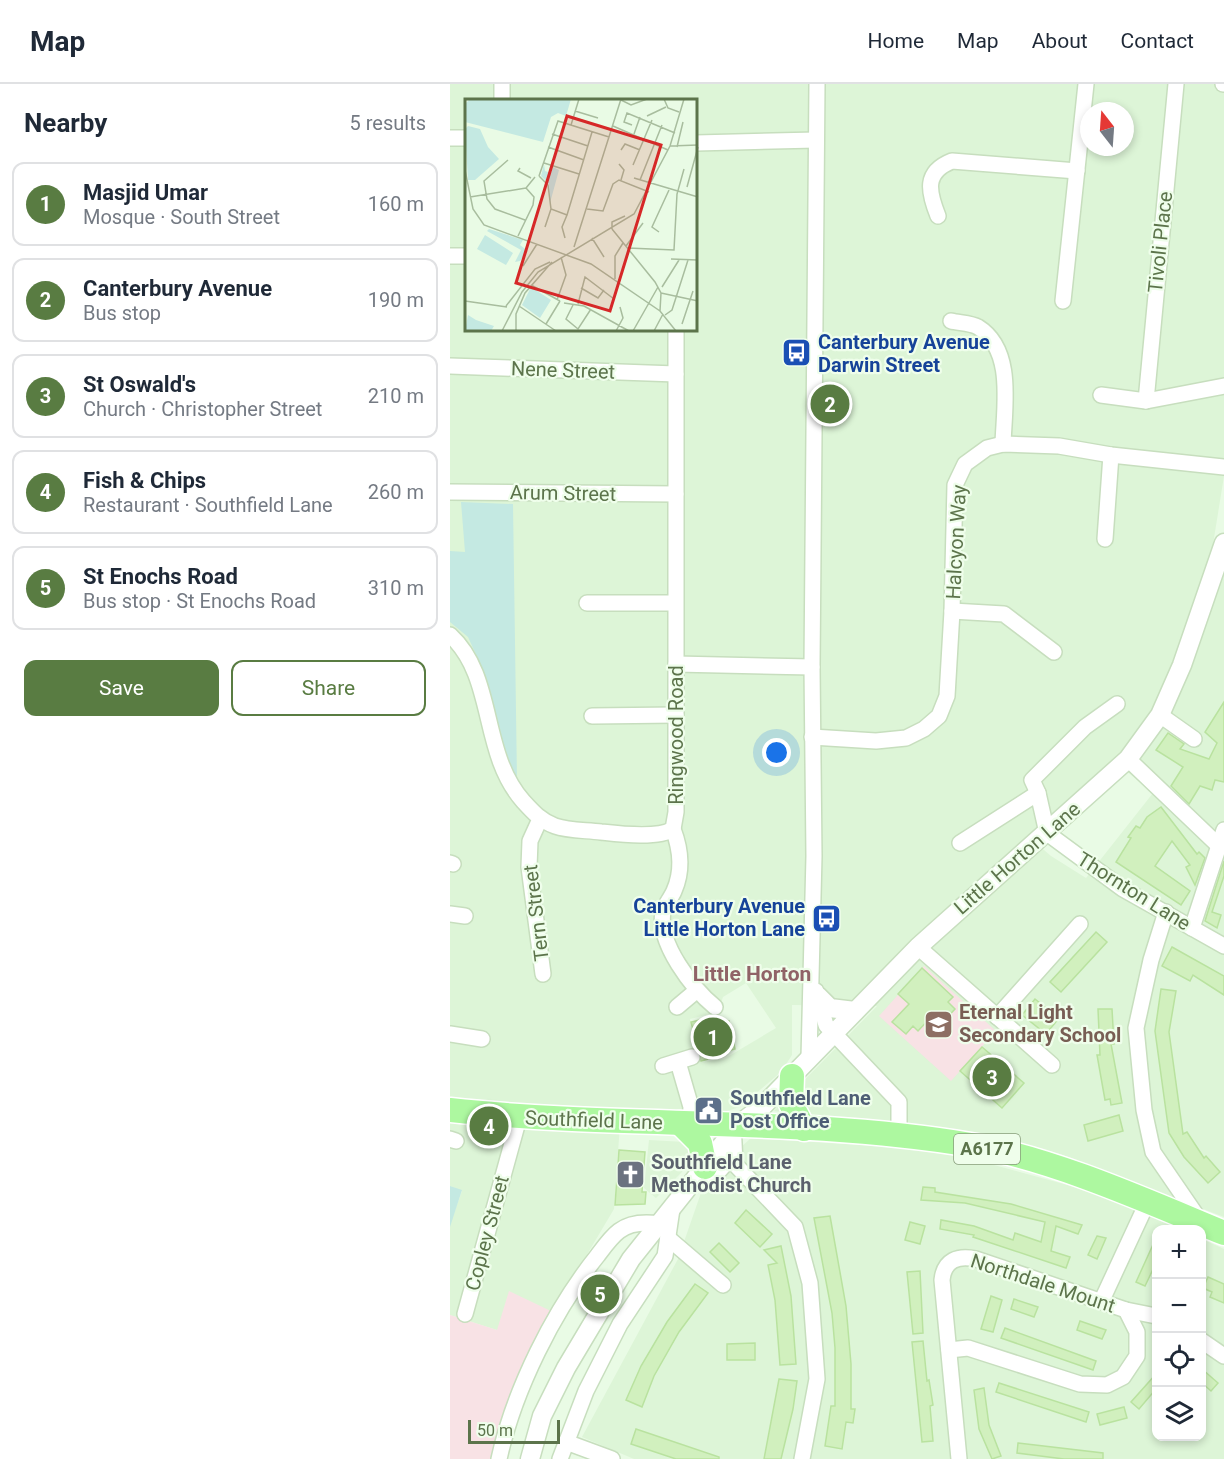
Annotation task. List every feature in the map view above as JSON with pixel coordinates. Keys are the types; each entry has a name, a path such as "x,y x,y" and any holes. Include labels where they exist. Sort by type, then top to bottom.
{"main road":[{"path":"792,1076 791,1104 804,1129"},
{"name":"Southfield Lane","path":"450,1110 519,1118 685,1124 735,1129"},
{"path":"685,1124 700,1143 701,1171"},
{"name":"A6177","path":"735,1129 804,1129 899,1136 984,1148 1070,1174 1213,1229"}],"street":[{"path":"809,1058 813,856 812,667 817,84"},
{"path":"1063,301 1086,84"},
{"name":"Tivoli Place","path":"1146,401 1176,84"},
{"path":"698,143 816,140"},
{"path":"938,216 932,201 932,177 940,166 952,161 1077,171"},
{"path":"951,321 977,327 989,338 1000,356 1004,384 1003,444"},
{"name":"Ringwood Road","path":"450,635 462,647 476,670 495,752 511,787 540,819 558,827 620,834 667,833 673,829 676,812 676,332"},
{"name":"Nene Street","path":"450,366 676,374"},
{"path":"1101,395 1146,401 1224,386"},
{"name":"Halcyon Way","path":"812,738 876,741 906,738 924,729 939,716 947,696 955,485 965,464 987,448 1003,444 1059,446 1111,455 1224,467"},
{"path":"1106,539 1111,455"},
{"name":"Arum Street","path":"450,492 676,494"},
{"name":"Little Horton Lane","path":"530,1459 542,1416 566,1368 631,1258 663,1231 672,1209 735,1129 764,1106 918,947 1128,759 1160,715 1221,567 1224,543"},
{"path":"587,603 675,603"},
{"path":"952,611 1004,614 1054,652"},
{"path":"676,664 812,667"},
{"path":"1047,833 1038,793 1032,780 1085,727 1117,704"},
{"path":"592,716 676,715"},
{"path":"1160,715 1194,739"},
{"path":"1128,759 1218,844"},
{"path":"960,843 1038,793"},
{"name":"Tern Street","path":"540,819 530,841 529,867 543,974"},
{"path":"673,829 678,841 681,872 663,912 664,933 696,991 715,1007"},
{"path":"1192,928 1224,830"},
{"name":"Thornton Lane","path":"1047,833 1123,889 1192,928 1222,942"},
{"path":"1166,912 1151,960 1136,1028 1144,1110 1153,1152 1213,1229"},
{"path":"997,1017 1080,924"},
{"path":"918,947 1052,1065"},
{"path":"810,968 822,1018 834,1035 899,1102 899,1136"},
{"path":"677,1007 696,991"},
{"path":"818,996 830,1008 855,1011"},
{"path":"450,1034 482,1039"},
{"path":"663,1066 685,1060 691,1107 685,1124"},
{"name":"Copley Street","path":"465,1314 519,1118"},
{"path":"701,1171 716,1172 729,1158 733,1153 735,1129"},
{"path":"729,1158 795,1227 810,1283 817,1379 802,1459"},
{"path":"1102,1300 1148,1203"},
{"path":"499,1459 506,1430 559,1312 581,1277 619,1231 646,1222 663,1231 723,1285"},
{"path":"560,1459 586,1391 620,1324 665,1256 663,1231"},
{"name":"Northdale Mount","path":"959,1459 943,1274 949,1263 959,1256 976,1259 1126,1310 1152,1315"},
{"path":"950,1350 968,1348 1080,1384 1107,1385 1123,1377 1137,1356 1137,1332 1126,1310"},
{"path":"1206,1344 1224,1356"},
{"path":"566,1442 612,1459"}],"shaded area":[{"path":"450,84 1224,84 1224,476 1210,563 1224,572 1224,1217 1060,1154 935,1133 774,1111 877,1006 792,1005 792,1055 781,1072 740,1107 717,1114 621,1110 614,1209 553,1312 497,1330 450,1315 450,1224 462,1191 450,1186","holes":["1114,761 1153,793 1086,878 1051,856 1030,838","746,983 776,1028 724,1059 700,1062 690,1019 718,1012 723,997"]},
{"path":"461,502 513,504 517,780 501,746 483,670 468,637 450,622 450,551 465,552"},
{"name":"Eternal Light Secondary School","path":"924,966 996,1031 951,1081 879,1016"},
{"path":"751,1138 939,1150 1097,1193 1172,1225 1152,1225 1152,1441 1206,1441 1206,1241 1224,1249 1224,1459 634,1459 582,1437 678,1259 702,1190 729,1158"},
{"path":"649,1140 685,1142 689,1145 693,1161 656,1198 644,1188"},
{"path":"450,1186 462,1190 450,1227"},
{"path":"509,1291 553,1312 522,1368 490,1459 450,1459 450,1315 497,1330"}],"building":[{"path":"1224,702 1224,782 1215,780 1212,790 1200,786 1189,804 1171,786 1183,767 1156,750 1168,733 1184,744 1180,749 1209,759 1217,743 1205,732"},
{"path":"1161,807 1197,854 1199,852 1205,858 1195,885 1186,867 1190,865 1172,841 1155,866 1190,891 1181,905 1116,862 1136,826 1140,828 1147,817"},
{"path":"1224,861 1224,876 1212,912 1221,915 1217,928 1205,921"},
{"path":"1096,932 1107,942 1061,992 1050,982"},
{"path":"1172,947 1224,976 1224,995 1193,975 1190,981 1162,966"},
{"path":"922,968 953,997 948,1002 955,1009 941,1024 932,1016 918,1031 913,1026 906,1034 892,1022 909,1004 898,994"},
{"path":"1161,989 1176,991 1169,1032 1183,1134 1187,1132 1204,1158 1206,1156 1220,1172 1208,1183 1184,1157 1169,1133 1155,1031"},
{"path":"1035,999 1059,1018 1046,1034 1022,1015"},
{"path":"1098,1009 1112,1009 1114,1044 1111,1044 1122,1103 1111,1105 1110,1099 1105,1100 1097,1055 1100,1055"},
{"path":"713,1017 715,1024 729,1021 735,1049 715,1054 716,1057 701,1061 691,1022"},
{"path":"982,1047 1024,1083 1002,1108 960,1071"},
{"path":"1119,1115 1123,1131 1088,1141 1084,1125"},
{"name":"Southfield Lane Methodist Church","path":"619,1150 645,1152 642,1192 646,1192 645,1204 615,1205"},
{"path":"923,1187 935,1188 935,1192 1011,1204 1082,1225 1078,1234 1056,1226 1051,1251 1070,1257 1066,1268 973,1237 974,1235 940,1229 941,1220 974,1226 1013,1240 1015,1233 1041,1242 1045,1222 965,1203 921,1200"},
{"path":"746,1210 772,1234 760,1247 735,1223"},
{"path":"830,1216 846,1306 851,1364 851,1409 855,1409 853,1423 846,1422 842,1449 825,1446 831,1406 835,1406 835,1348 832,1313 814,1218"},
{"path":"910,1222 925,1226 920,1244 905,1240"},
{"path":"1097,1236 1106,1238 1097,1259 1088,1255"},
{"path":"719,1243 739,1263 730,1272 710,1252"},
{"path":"781,1246 791,1296 796,1364 780,1365 775,1300 768,1265 777,1263 764,1250"},
{"path":"1152,1247 1152,1271 1145,1286 1136,1282"},
{"path":"920,1271 923,1333 913,1334 907,1272"},
{"path":"1208,1277 1224,1284 1224,1303 1210,1297 1212,1292 1206,1289"},
{"path":"695,1284 708,1293 679,1332 654,1376 642,1407 626,1400 641,1366 667,1322"},
{"path":"991,1296 1002,1300 993,1332 981,1329"},
{"path":"1014,1299 1038,1307 1034,1317 1011,1309"},
{"path":"1080,1321 1106,1330 1102,1339 1077,1330"},
{"path":"1005,1328 1096,1361 1093,1370 1001,1338"},
{"path":"923,1341 927,1381 929,1380 933,1405 930,1406 933,1441 922,1442 912,1342"},
{"path":"755,1343 755,1360 727,1360 727,1344"},
{"path":"1206,1372 1218,1383 1211,1391 1206,1387"},
{"path":"1152,1378 1152,1394 1139,1409 1131,1402"},
{"path":"779,1379 797,1381 793,1409 781,1459 764,1459"},
{"path":"999,1383 1089,1412 1086,1422 996,1392"},
{"path":"984,1388 989,1425 1001,1456 992,1459 979,1429 974,1390"},
{"path":"1124,1407 1127,1418 1100,1425 1097,1414"},
{"path":"636,1429 719,1457 719,1459 676,1459 631,1444"},
{"path":"1018,1443 1103,1453 1103,1459 1064,1459 1017,1453"}],"place":[{"name":"Canterbury Avenue Darwin Street","path":"797,353"},
{"name":"Canterbury Avenue","path":"830,404"},
{"name":"Canterbury Avenue Little Horton Lane","path":"826,918"},
{"name":"Eternal Light Secondary School","path":"938,1024"},
{"name":"Masjid Umar","path":"713,1037"},
{"name":"St Oswald's","path":"992,1077"},
{"name":"Southfield Lane Post Office","path":"709,1110"},
{"name":"Fish & Chips","path":"489,1126"},
{"name":"Southfield Lane Methodist Church","path":"630,1174"},
{"name":"St Enochs Road","path":"600,1294"}],"district":[{"name":"Little Horton","path":"752,974"}]}
